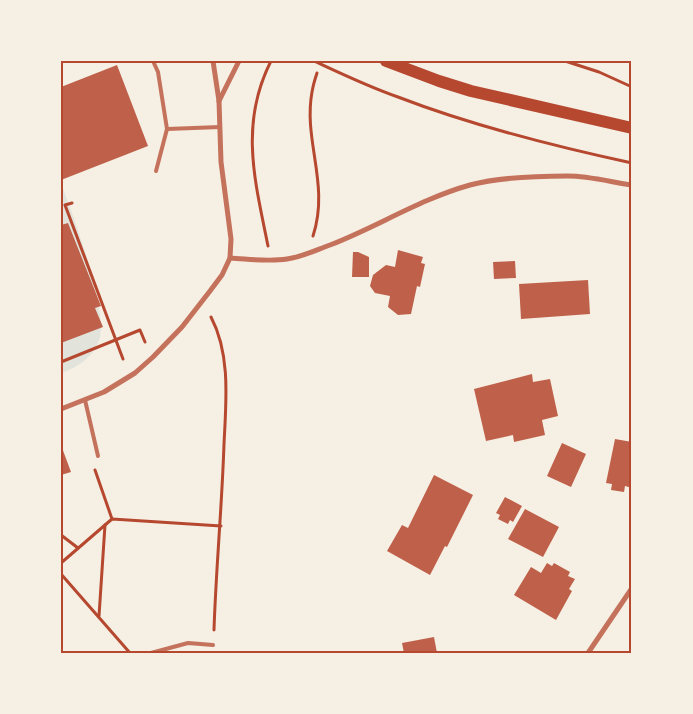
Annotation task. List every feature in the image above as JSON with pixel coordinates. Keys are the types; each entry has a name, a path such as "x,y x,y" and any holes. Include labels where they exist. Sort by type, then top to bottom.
{"main road":[{"path":"386,61 439,81 471,90 632,128"}],"street":[{"path":"61,409 112,387 141,368 182,327 222,275 230,258 231,239 221,162 219,101 213,61"},
{"path":"219,101 239,61"},
{"path":"230,258 271,260 305,255 353,235 419,203 471,185 498,180 569,176 632,184"},
{"path":"588,653 632,588"}],"lane":[{"path":"153,61 158,72 167,130 156,171"},
{"path":"167,130 220,127"},
{"path":"85,400 98,456"},
{"path":"151,653 188,644 213,645"}],"path":[{"path":"271,61 254,108 252,145 256,189 271,260"},
{"path":"314,61 365,84 432,109 505,132 632,163"},
{"path":"565,61 599,72 632,86"},
{"path":"305,255 319,210 320,194 311,112 312,92 317,73"},
{"path":"72,203 65,205 91,268 123,360"},
{"path":"202,301 214,323 221,342 226,383 221,526 213,645"},
{"path":"61,362 140,330 145,342"},
{"path":"94,470 112,519"},
{"path":"61,563 112,519 221,526"},
{"path":"99,617 105,525"},
{"path":"61,535 78,548"},
{"path":"61,574 130,653"}],"shaded area":[{"path":"61,183 89,264 100,311 101,330 98,343 91,354 78,365 61,374"}],"building":[{"path":"117,65 148,146 61,180 61,87"},
{"path":"68,223 101,306 95,308 103,327 61,343 61,225"},
{"path":"398,250 423,257 421,263 425,264 420,287 417,286 411,314 398,315 388,307 390,296 375,293 370,286 373,275 386,265 395,267"},
{"path":"353,252 369,257 369,277 352,277"},
{"path":"515,261 516,278 494,279 493,262"},
{"path":"588,280 590,314 521,319 519,284"},
{"path":"532,374 533,382 550,379 558,416 542,420 545,435 514,442 513,435 486,441 474,389"},
{"path":"615,439 632,442 632,488 625,486 624,492 611,490 612,484 606,483"},
{"path":"562,443 586,454 571,487 547,476"},
{"path":"61,445 71,472 61,475"},
{"path":"434,475 473,495 447,547 445,546 430,575 387,551 402,525 408,528"},
{"path":"505,497 522,506 513,522 510,520 508,524 498,519 500,515 496,513"},
{"path":"525,509 559,527 543,557 508,539"},
{"path":"547,563 552,566 554,563 570,572 568,576 575,579 569,589 572,591 556,620 514,595 531,567 541,573"},
{"path":"434,637 437,653 404,653 402,643"}]}
